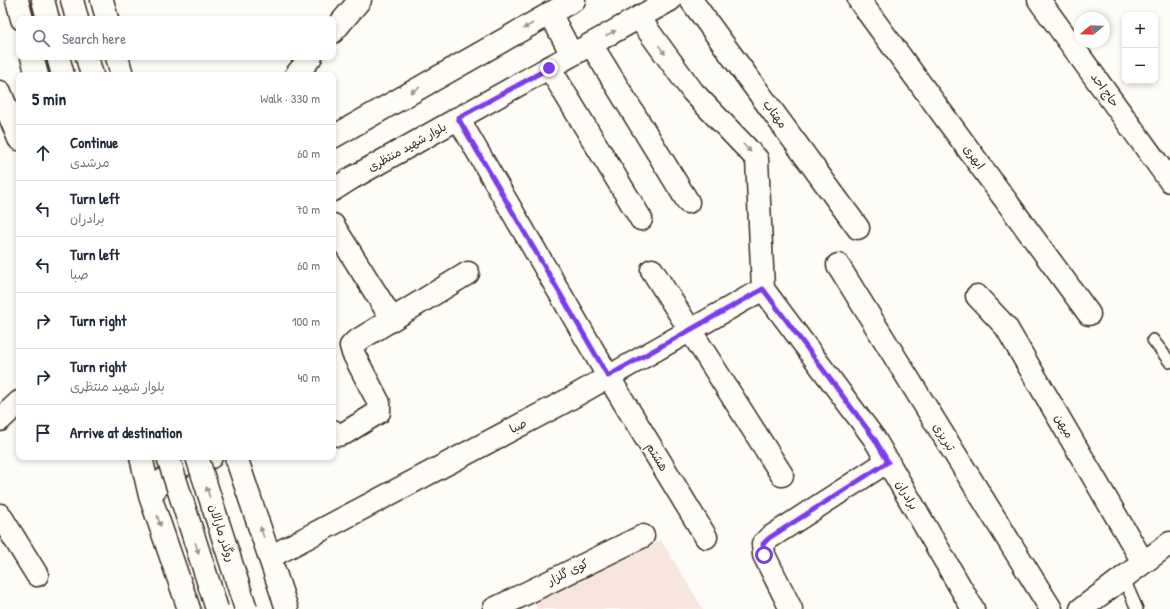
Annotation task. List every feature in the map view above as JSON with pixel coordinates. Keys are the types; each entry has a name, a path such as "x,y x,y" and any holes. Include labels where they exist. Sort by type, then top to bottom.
{"main road":[{"path":"17,0 21,16"},
{"path":"43,0 47,16"},
{"path":"72,0 76,16"},
{"path":"102,0 106,16"},
{"path":"336,28 359,0"},
{"path":"336,135 574,0"},
{"name":"بلوار شهید منتظری","path":"336,188 458,118 670,0"},
{"name":"مهتاب","path":"691,0 858,228"},
{"name":"ابهری","path":"858,0 1089,314"},
{"name":"حاج احد","path":"1039,0 1170,181"},
{"path":"550,13 572,55"},
{"path":"639,18 693,92 757,159 763,289"},
{"path":"591,44 688,202"},
{"path":"33,60 36,72"},
{"path":"59,60 62,72"},
{"path":"88,60 91,72"},
{"path":"118,60 121,72"},
{"path":"298,72 308,60"},
{"path":"549,68 641,219"},
{"path":"0,92 16,132"},
{"name":"هشتم","path":"458,118 608,376 706,537"},
{"path":"336,230 392,319"},
{"name":"تبریزی","path":"838,265 1051,609"},
{"path":"652,270 782,475"},
{"path":"336,433 338,435 345,433 380,412 379,403 353,353 352,346 355,342 468,273"},
{"name":"صبا","path":"270,556 564,402 763,289"},
{"name":"برادران","path":"763,289 874,438 973,609"},
{"name":"میهن","path":"977,296 1006,327 1143,562"},
{"path":"0,420 16,405"},
{"path":"0,426 16,419"},
{"path":"142,460 150,496 189,609"},
{"path":"169,460 217,609"},
{"path":"150,496 162,481 176,470 194,460"},
{"name":"روگذر مارالان","path":"198,460 246,609"},
{"path":"232,460 270,556 287,609"},
{"path":"791,609 764,555 763,544 769,538 888,462"},
{"path":"0,515 37,575"},
{"name":"کوی گلزار","path":"494,609 643,536"},
{"path":"1081,609 1170,543"}],"lane":[{"path":"1153,340 1170,362"},
{"path":"1123,577 1137,609"}],"shaded area":[{"path":"661,540 703,609 537,609 533,601"}],"route":[{"path":"549,68 458,118 608,376 763,289 874,438 888,462 769,538 763,544 764,555"}]}
